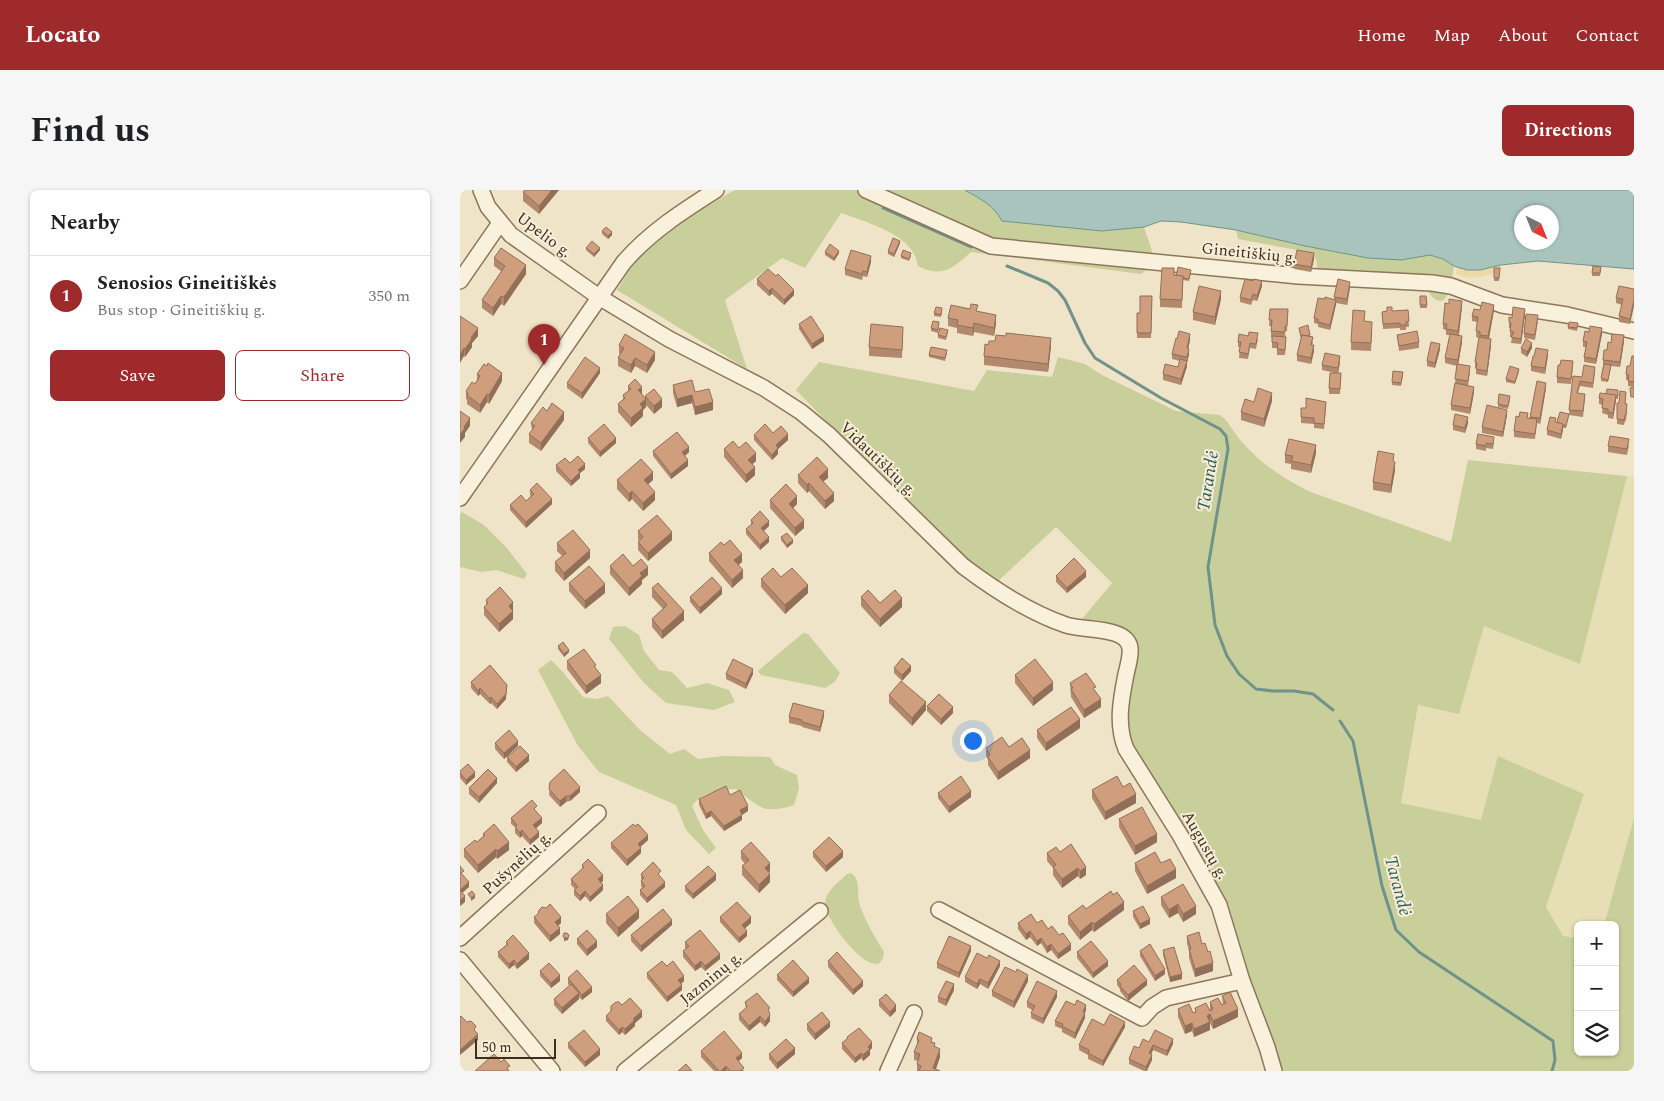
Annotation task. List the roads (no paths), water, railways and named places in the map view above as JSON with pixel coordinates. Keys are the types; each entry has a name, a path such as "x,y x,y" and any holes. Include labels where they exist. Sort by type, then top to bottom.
{"street":[{"name":"Upelio g.","path":"481,190 488,207 511,235 599,297"},
{"path":"460,498 624,262 646,239 681,212 716,190"},
{"name":"Gineitiškių g.","path":"866,190 991,246 1298,276 1432,283 1451,286 1502,305 1567,315 1634,331"},
{"path":"460,281 500,223"},
{"name":"Vidautiškių g.","path":"599,297 669,339 764,388 801,412 829,435 963,566 988,584 1046,617 1067,626 1086,630 1116,632 1123,635 1128,641"},
{"name":"Augustų g.","path":"1128,641 1130,647 1129,658 1121,702 1120,726 1122,739 1126,749 1180,835 1219,905 1242,981 1274,1071"},
{"name":"Pušynėlių g.","path":"460,938 598,813"},
{"path":"939,910 1142,1018 1152,1007 1166,998 1242,981"},
{"name":"Jazminų g.","path":"625,1071 820,911"},
{"path":"460,960 552,1071"},
{"path":"888,1071 914,1013"}],"water":[{"path":"965,190 1634,190 1634,269 1538,261 1501,265 1480,270 1467,270 1430,255 1401,260 1368,258 1236,230 1181,222 1161,221 1144,227 1102,231 1002,221 991,207"}],"waterway":[{"name":"Tarandė","path":"883,208 971,247"},
{"name":"Tarandė","path":"1007,266 1048,283 1058,291 1065,300 1085,343 1095,358 1161,398 1220,429 1226,436 1228,449 1208,567 1215,625 1227,656 1239,674 1256,689 1313,694 1333,710"},
{"name":"Tarandė","path":"1340,721 1353,741 1382,886 1396,930 1419,952 1553,1041 1555,1060 1552,1071"}],"place":[{"name":"Senosios Gineitiškės","path":"544,365"}]}
